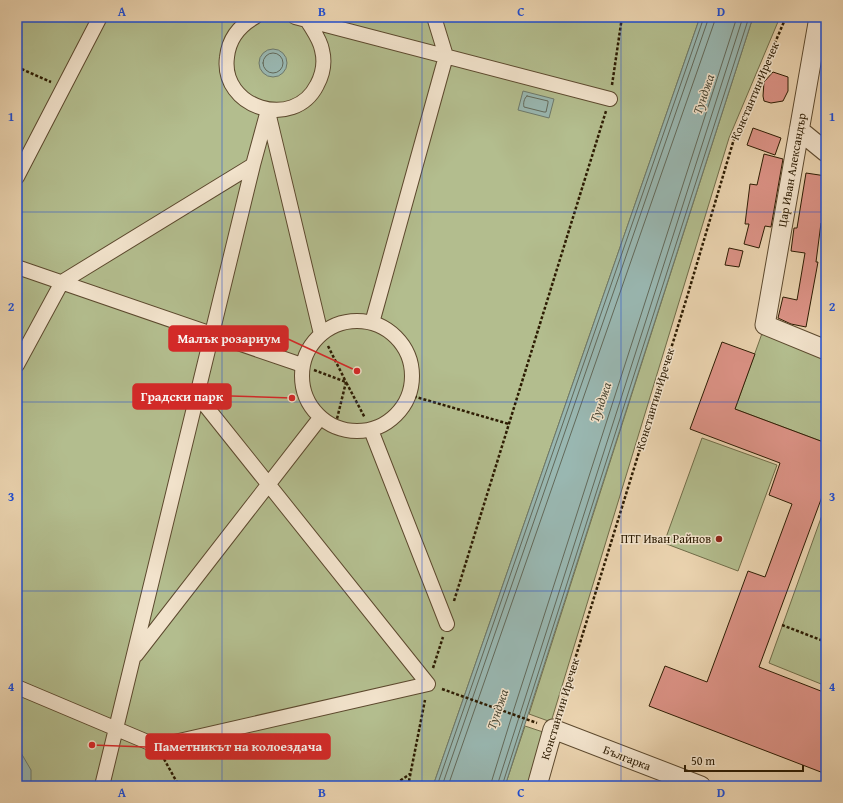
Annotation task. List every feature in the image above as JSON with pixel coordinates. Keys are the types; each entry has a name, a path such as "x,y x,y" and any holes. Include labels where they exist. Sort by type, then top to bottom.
{"street":[{"path":"17,177 100,17"},
{"path":"255,17 238,30 231,40 226,60 232,86 239,94 252,104 268,110 288,109 298,105 312,94 321,78 324,64 322,49 316,35 303,18"},
{"path":"372,323 446,56 434,17"},
{"path":"303,18 610,99"},
{"name":"Цар Иван Александър","path":"820,20 799,130 765,326 826,350"},
{"path":"102,786 253,165 268,110"},
{"path":"268,110 321,334"},
{"path":"799,130 826,152"},
{"path":"17,365 62,282 253,165"},
{"path":"17,267 302,365"},
{"path":"354,320 372,323 388,330 401,343 409,359 412,377 409,395 400,410 387,423 371,430 353,432 335,427 320,418 308,403 302,384 302,365 309,347 321,334 336,324 354,320"},
{"path":"17,687 157,746 428,684 197,395"},
{"path":"132,661 320,418"},
{"path":"371,430 447,624"},
{"name":"Константин Иречек","path":"537,786 553,729"},
{"name":"Българка","path":"553,729 701,786"}],"path":[{"path":"408,786 428,684 610,99 622,17"},
{"name":"Константин Иречек","path":"553,729 687,297 734,139 786,17"},
{"path":"17,67 63,88"},
{"path":"321,334 371,430"},
{"path":"302,365 346,382"},
{"path":"335,427 346,382"},
{"path":"409,395 509,424"},
{"path":"782,625 826,642"},
{"path":"428,684 553,729"},
{"path":"157,746 179,786"},
{"path":"392,786 411,774"}],"green space":[{"path":"17,17 700,17 433,786 17,786"},
{"path":"753,17 780,17 729,138 551,722 529,714"},
{"path":"765,325 826,350 826,443 735,409"},
{"path":"702,438 777,465 738,571 664,543"},
{"path":"826,504 826,686 769,663"},
{"path":"525,726 546,733 529,786 505,786"}],"water":[{"name":"Тунджа","path":"700,17 753,17 505,786 433,786"},
{"path":"273,49 283,53 287,63 283,73 273,77 263,73 259,63 263,53"},
{"path":"523,91 554,99 549,118 518,110"},
{"path":"17,746 31,770 31,786 17,786"}],"building":[{"path":"773,72 788,77 788,91 783,101 771,103 764,101 763,96 764,82"},
{"path":"753,128 781,138 775,155 747,145"},
{"path":"764,154 783,159 771,227 765,226 759,248 744,244 749,224 745,224 750,184 757,185"},
{"path":"806,173 826,176 826,224 821,223 816,262 818,262 806,327 791,324 778,318 783,297 797,300 805,253 791,251 794,228 797,228"},
{"path":"729,248 743,251 739,267 725,265"},
{"path":"722,342 755,354 735,409 826,443 826,486 759,667 826,693 826,774 649,706 665,666 707,682 748,571 765,577 792,504 769,495 780,463 690,429"}],"place":[{"name":"Малък розариум","path":"357,371"},
{"name":"Градски парк","path":"292,398"},
{"name":"ПТГ Иван Райнов","path":"719,539"},
{"name":"Паметникът на колоездача","path":"92,745"}]}
